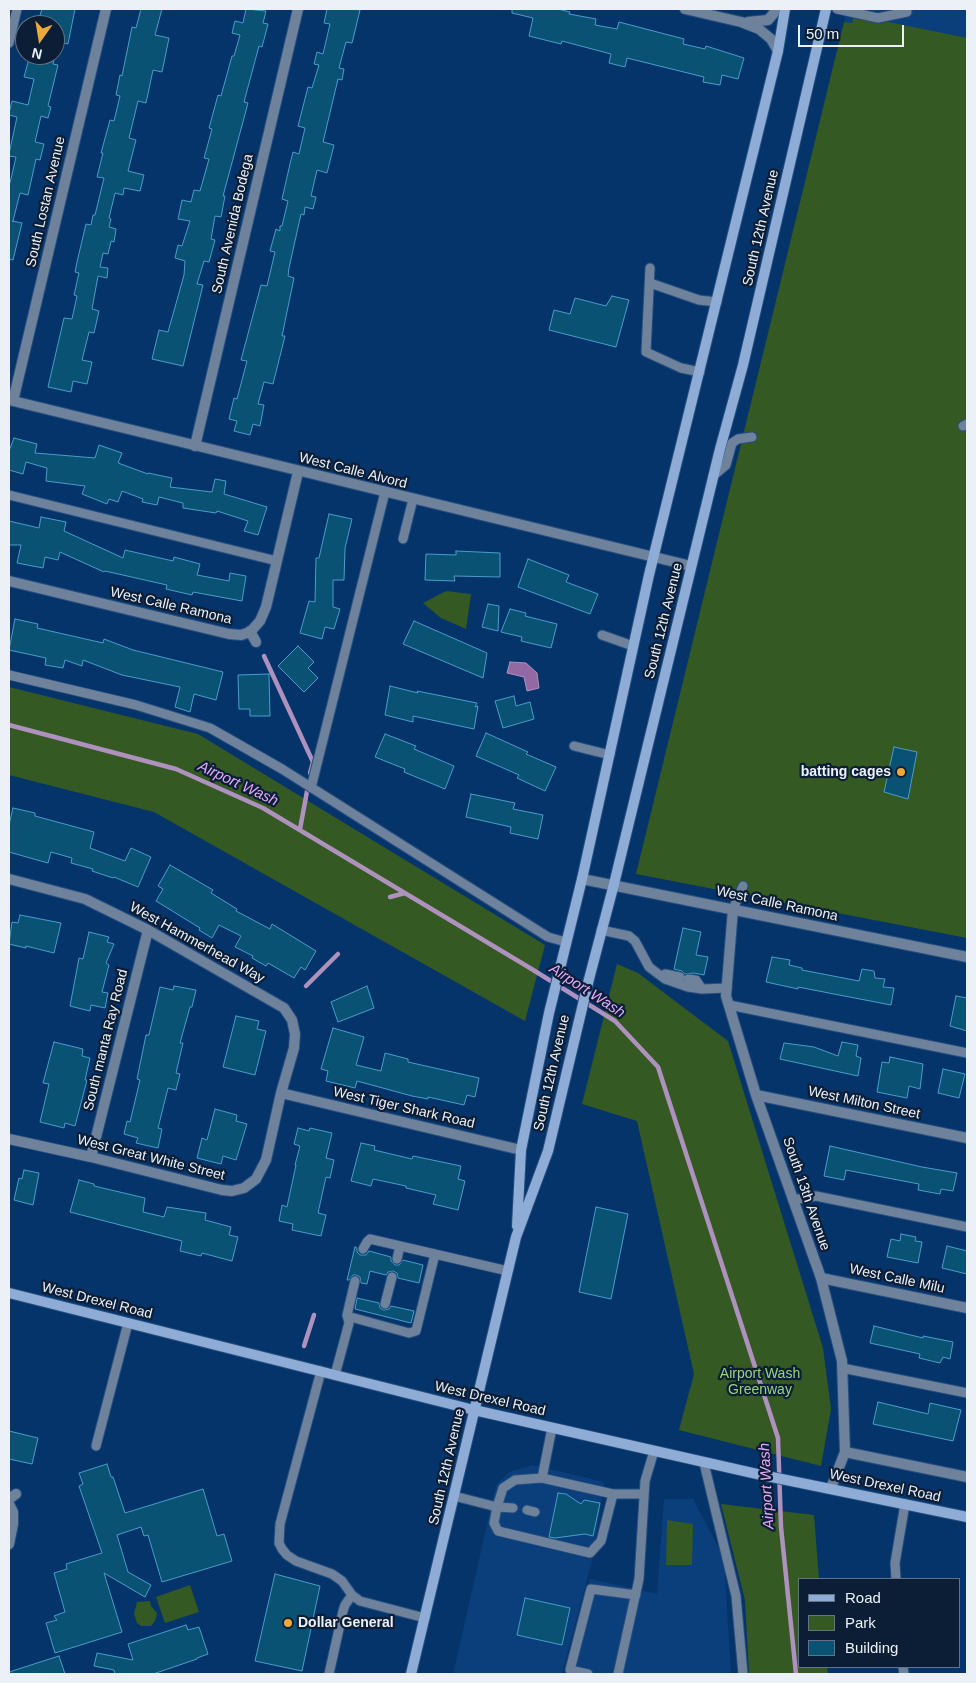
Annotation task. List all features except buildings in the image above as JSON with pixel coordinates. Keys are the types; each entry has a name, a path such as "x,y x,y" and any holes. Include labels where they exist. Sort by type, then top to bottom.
{"main road":[{"name":"South 12th Avenue","path":"516,1237 521,1150 549,1014 582,879 653,558 778,51 785,9"},
{"name":"South 12th Avenue","path":"411,1674 516,1237 548,1151 713,476 743,365 826,9"},
{"name":"West Drexel Road","path":"9,1293 474,1410 704,1463 967,1517"}],"street":[{"name":"South Lostan Avenue","path":"11,401 106,9"},
{"name":"South Avenida Bodega","path":"194,446 298,9"},
{"path":"685,9 741,22 759,29 771,39 778,51"},
{"path":"741,22 768,20 775,9"},
{"name":"West Calle Alvord","path":"11,401 413,500 692,566"},
{"name":"West Calle Ramona","path":"9,581 229,634 241,635 250,631 260,621 266,607 298,472"},
{"path":"250,631 256,642"},
{"name":"West Hammerhead Way","path":"9,879 85,899 148,930 284,1008 292,1020 296,1034 294,1048 281,1093"},
{"name":"West Calle Ramona","path":"582,879 967,957"},
{"name":"South 13th Avenue","path":"733,909 726,996 756,1095 821,1278 842,1361 845,1452 831,1488"},
{"name":"South manta Ray Road","path":"91,1157 148,930"},
{"name":"West Tiger Shark Road","path":"281,1093 521,1150"},
{"name":"West Great White Street","path":"9,1139 91,1157 222,1190 246,1191 256,1179 266,1160 281,1093"},
{"name":"West Milton Street","path":"756,1095 967,1138"},
{"name":"West Calle Milu","path":"821,1278 967,1308"},
{"name":"West Drexel Road","path":"845,1452 967,1477"},
{"path":"9,1504 13,1512 9,1544"}],"lane":[{"path":"9,43 17,9"},
{"path":"837,9 878,18 907,12"},
{"path":"650,268 646,352 682,368 700,372"},
{"path":"650,283 699,300 717,302"},
{"path":"713,476 726,465 732,443 738,439 752,437"},
{"path":"311,788 385,492"},
{"path":"9,495 277,561"},
{"path":"403,539 413,500"},
{"path":"602,635 633,646"},
{"path":"9,675 136,705 210,728 282,769 548,938 566,942"},
{"path":"574,746 610,755"},
{"path":"733,909 743,886"},
{"path":"601,930 629,936 635,941 649,967 665,978 688,987 702,989 727,988"},
{"path":"655,972 696,980 702,989"},
{"path":"729,1005 967,1052"},
{"path":"793,1200 816,1196 967,1227"},
{"path":"364,1249 366,1242 370,1239 508,1271"},
{"path":"397,1259 400,1246"},
{"path":"347,1316 409,1333 416,1331 435,1254"},
{"path":"385,1304 392,1276"},
{"path":"335,1375 349,1324 347,1316 355,1281"},
{"path":"380,1325 382,1315"},
{"path":"96,1446 128,1323"},
{"path":"842,1368 967,1393"},
{"path":"321,1371 283,1508 279,1543 286,1555 296,1561 332,1574 342,1581 352,1595 360,1601 425,1618"},
{"path":"542,1478 552,1428"},
{"path":"618,1674 639,1579 645,1481 654,1451"},
{"path":"704,1463 736,1596 743,1674"},
{"path":"613,1494 601,1541 590,1553 498,1531 494,1523 502,1488 515,1480 542,1478 613,1494 644,1494"},
{"path":"454,1496 513,1508"},
{"path":"896,1578 895,1563 905,1504"},
{"path":"588,1674 570,1670 591,1589 636,1595"},
{"path":"329,1674 343,1611 352,1595"}],"shaded area":[{"path":"847,9 967,9 967,47 844,22"},
{"path":"510,662 526,663 537,673 539,688 527,691 524,677 507,673"},
{"path":"532,1465 604,1482 593,1557 562,1674 453,1674 496,1485 509,1472"},
{"path":"664,1499 693,1499 724,1558 731,1674 566,1674 590,1579 657,1594"}],"green space":[{"path":"854,15 967,38 967,938 636,874 844,22 852,23"},
{"path":"446,591 471,594 466,629 441,618 423,603"},
{"path":"9,687 198,734 545,945 525,1021 154,812 9,775"},
{"name":"Airport Wash Greenway","path":"617,964 638,973 728,1041 823,1348 831,1409 821,1466 679,1430 694,1374 637,1121 582,1104"},
{"path":"721,1504 814,1515 819,1578 798,1578 798,1668 827,1668 828,1674 749,1674 745,1600"},
{"path":"667,1520 693,1524 692,1565 666,1565"},
{"path":"190,1585 199,1612 165,1623 156,1597"},
{"path":"150,1601 151,1606 157,1613 155,1621 151,1626 141,1626 137,1623 134,1614 137,1602"}],"waterway":[{"path":"264,656 313,762 310,773"},
{"name":"Airport Wash","path":"9,725 176,769 263,808 615,1021 658,1067 778,1438 781,1527 796,1674"},
{"path":"300,829 308,786"},
{"path":"390,897 405,893"},
{"path":"306,986 338,954"},
{"path":"304,1346 314,1315"}],"place":[{"name":"batting cages","path":"901,772"},
{"name":"Dollar General","path":"288,1623"}]}
